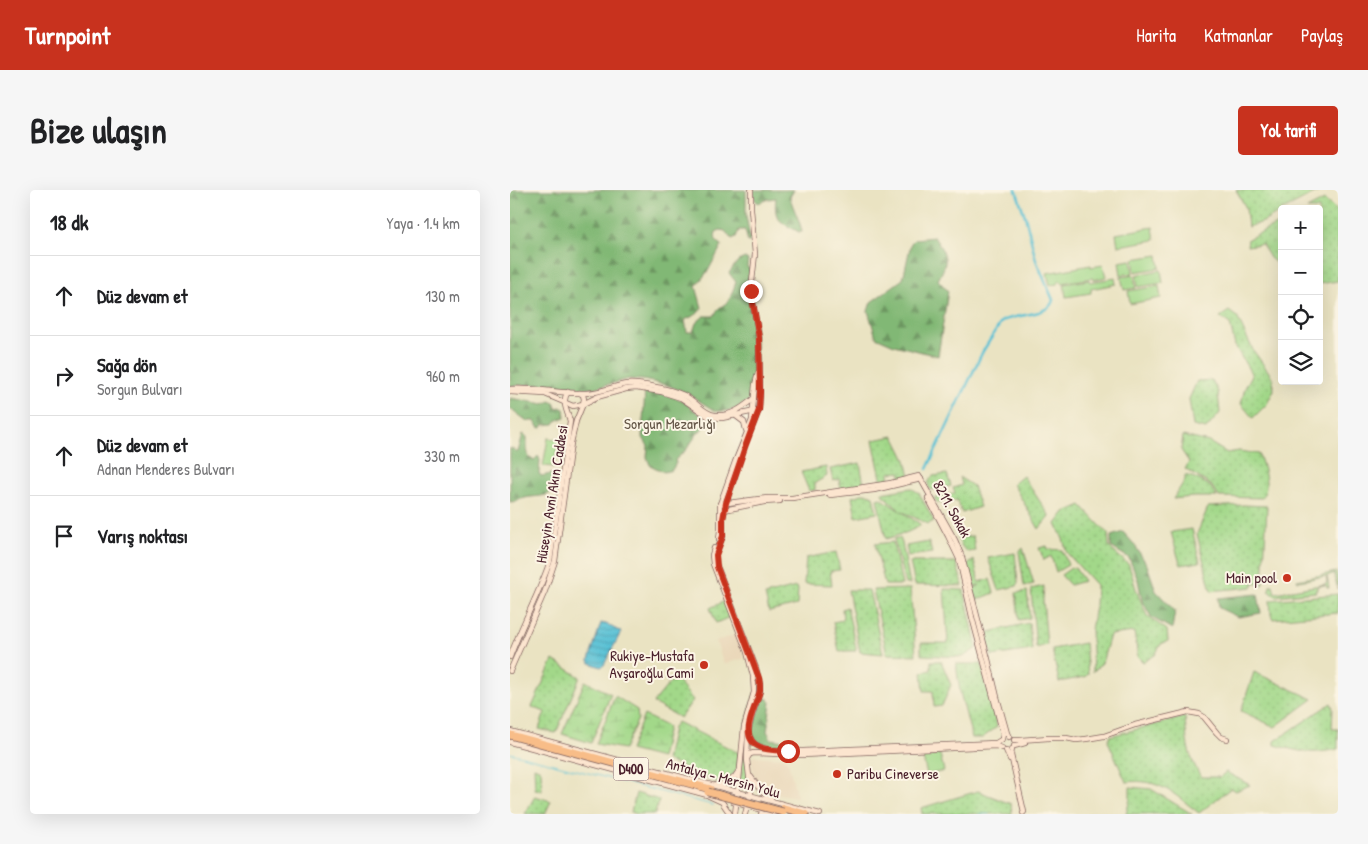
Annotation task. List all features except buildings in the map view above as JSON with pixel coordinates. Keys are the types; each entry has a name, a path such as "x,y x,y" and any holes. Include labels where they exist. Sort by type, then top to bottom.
{"highway":[{"name":"Antalya - Mersin Yolu","path":"510,739 780,810"},
{"name":"D400","path":"780,810 792,814"},
{"name":"D400","path":"780,810 805,814"}],"street":[{"path":"734,814 744,726 754,692 753,676 747,652 713,564 712,555 720,534 722,510 759,410 760,402 759,338 751,291 755,254 751,190"},
{"path":"745,814 751,795 748,732 760,692 760,685 758,674 716,564 716,551 723,534 720,504 746,431 752,420 753,399 759,364"},
{"path":"510,391 523,388 580,393 598,392 630,384 647,385 684,395 706,412 714,415 734,412 753,399"},
{"path":"510,391 545,394 573,406 584,404 597,397 626,388 636,388 662,392 682,398 709,417 722,418 759,410"},
{"path":"565,403 565,396 568,392"},
{"path":"580,393 583,396 584,404"},
{"path":"753,399 760,402"},
{"name":"Hüseyin Avni Akın Caddesi","path":"510,657 550,560 570,421 565,403"},
{"name":"Hüseyin Avni Akın Caddesi","path":"510,671 551,576 555,561 571,443 576,421 584,404"},
{"path":"736,416 744,422 746,431"},
{"path":"722,510 764,502 874,490 918,479 959,559 972,617 1004,734 1000,744 1009,756 1023,813 1011,756 1013,747 1011,738"},
{"name":"8211. Sokak","path":"720,504 754,499 792,498 918,479 955,540 962,557 997,697 1007,733 1011,738"},
{"path":"519,633 526,636"},
{"path":"753,676 758,674"},
{"path":"754,692 760,692"},
{"path":"748,732 751,740 760,747 769,750 803,752 996,743 1005,737 1020,740 1056,738 1076,740 1104,736 1135,724 1194,712 1204,717 1221,737 1227,739"},
{"path":"510,731 709,791 736,803 820,814"},
{"path":"748,758 750,754 754,753 802,755 996,746 1004,749 1021,743 1056,738"},
{"path":"510,739 709,791 737,792 751,795 780,810"},
{"path":"709,791 736,778 740,766"},
{"path":"749,771 755,784 780,810"},
{"path":"709,791 722,802 730,814"},
{"path":"761,814 780,810"}],"shaded area":[{"path":"738,634 745,658 724,664 716,641"},
{"path":"753,756 783,758 788,762 797,797 779,794 758,782 753,773 751,761"}],"green space":[{"path":"510,190 746,190 746,216 751,242 748,242 745,230 739,230 736,237 732,239 725,231 720,230 716,232 716,240 722,245 708,271 696,286 702,308 697,314 685,320 687,332 693,332 696,323 704,316 714,316 718,309 729,301 736,282 729,273 738,261 745,258 748,260 747,267 750,269 747,290 755,327 757,366 752,399 736,409 715,411 687,393 667,385 643,380 629,379 594,388 574,389 540,384 510,386"},
{"path":"753,190 794,190 790,197 802,232 793,229 780,220 776,212 776,198 758,203 754,197"},
{"path":"1236,190 1320,191 1293,205 1278,205 1278,213 1263,222 1248,227 1246,208"},
{"path":"1324,200 1338,211 1338,281 1323,283 1323,205 1315,205"},
{"path":"1278,224 1278,265 1270,258 1262,244 1247,246 1248,239"},
{"path":"1153,227 1155,240 1118,246 1116,234"},
{"path":"934,237 942,249 945,258 944,268 938,280 948,291 938,356 894,345 876,337 868,311 871,302 903,279 911,243 915,239"},
{"path":"1158,255 1160,268 1135,272 1133,259"},
{"path":"1131,260 1133,273 1121,275 1119,262"},
{"path":"1091,265 1091,267 1103,265 1106,277 1062,283 1058,281 1058,284 1050,285 1047,273"},
{"path":"1161,270 1163,283 1138,287 1136,275"},
{"path":"1134,275 1136,288 1124,290 1121,277"},
{"path":"1115,278 1116,284 1091,289 1091,293 1066,297 1064,284"},
{"path":"1159,286 1161,298 1130,304 1128,291"},
{"path":"1229,311 1237,317 1253,350 1273,378 1274,390 1267,404 1253,418 1241,404 1245,388 1252,375 1235,346 1230,324 1220,317"},
{"path":"1212,380 1218,392 1220,413 1206,429 1193,426 1189,399 1197,381"},
{"name":"Sorgun Mezarlığı","path":"645,391 682,400 709,422 697,434 686,450 675,460 676,463 672,470 664,472 650,465 647,457 648,446 642,436"},
{"path":"510,398 544,404 550,401 555,403 557,408 564,409 565,417 554,424 543,425 542,428 538,427 535,421 527,421 510,408"},
{"path":"523,434 527,437 529,458 534,460 538,456 540,460 539,473 541,476 556,473 557,483 552,492 544,496 510,502 510,448 518,452"},
{"path":"894,436 906,460 910,476 902,479 900,472 889,473 890,481 882,483 873,440"},
{"path":"1183,436 1209,442 1227,453 1239,451 1259,454 1266,482 1265,493 1262,498 1219,497 1211,485 1185,469 1189,462 1181,450"},
{"path":"548,438 564,440 563,450 557,450 554,467 543,466"},
{"path":"860,463 864,485 841,489 839,479 833,481 830,469"},
{"path":"826,467 827,476 815,483 815,490 809,491 801,472"},
{"path":"947,474 951,486 932,490 928,487 929,481 933,476"},
{"path":"1185,475 1198,479 1210,486 1217,497 1173,499 1185,480"},
{"path":"1023,476 1049,515 1039,529 1013,484"},
{"path":"959,477 973,486 980,507 962,513 957,500 938,503 934,498 955,493 953,488 962,485"},
{"path":"911,488 919,493 934,521 928,524 901,511 920,524 920,526 886,539 877,499 881,498 900,511 881,493"},
{"path":"865,493 873,496 877,513 856,517 852,497"},
{"path":"1081,505 1108,534 1109,546 1112,550 1129,565 1147,616 1167,630 1168,641 1161,644 1155,655 1143,662 1138,657 1134,632 1110,635 1102,663 1093,672 1091,630 1096,585 1067,553 1056,524 1065,512"},
{"path":"1267,506 1263,585 1253,583 1253,587 1211,591 1197,534 1208,507"},
{"path":"1192,529 1200,562 1181,565 1171,532"},
{"path":"1123,532 1134,544 1147,565 1156,591 1175,611 1172,629 1151,617 1142,600 1138,580 1129,558 1111,547 1111,536"},
{"path":"973,536 975,551 968,552 957,538"},
{"path":"900,538 902,543 910,584 905,584 894,539"},
{"path":"893,542 902,585 885,585 875,544"},
{"path":"929,542 932,553 908,556 906,546"},
{"path":"1047,546 1048,549 1062,550 1068,565 1056,572 1051,556 1044,560 1039,548"},
{"path":"1023,548 1034,584 1024,586 1019,552"},
{"path":"836,552 840,570 830,571 832,585 804,584 806,558"},
{"path":"1015,553 1017,586 999,590 988,558"},
{"path":"974,560 979,582 990,579 994,593 977,600 973,588 980,585 973,586 967,566"},
{"path":"910,562 956,562 963,586 915,585"},
{"path":"1071,568 1075,568 1084,581 1070,585 1061,575"},
{"path":"1336,572 1338,590 1334,574 1327,576 1329,588 1326,585 1317,586 1316,592 1275,596 1269,591 1270,585 1273,585 1275,593 1326,584 1326,576 1297,580"},
{"path":"1044,586 1043,600 1047,645 1036,648 1031,589"},
{"path":"796,587 798,589 797,605 769,612 765,595"},
{"path":"910,589 916,655 887,654 873,590"},
{"path":"944,589 964,590 977,648 963,657 921,655 921,643 948,643"},
{"path":"848,590 869,590 883,654 860,652"},
{"path":"1027,591 1030,618 1019,620 1016,593"},
{"path":"1258,594 1261,613 1238,617 1219,608 1218,598"},
{"path":"1338,594 1338,613 1273,619 1271,615 1270,600"},
{"path":"725,601 732,616 716,623 710,608"},
{"path":"847,607 856,648 855,651 839,651 833,622 843,620 842,609"},
{"path":"1029,623 1032,650 992,656 985,633"},
{"path":"1085,643 1088,674 1085,677 1059,682 1052,649"},
{"path":"553,660 580,677 556,733 539,729 545,712 532,707"},
{"path":"931,661 941,661 951,685 942,706 934,707 933,691 924,691 922,672 931,670"},
{"path":"956,664 982,664 997,727 982,738 972,738 960,692"},
{"path":"1254,672 1313,699 1275,727 1241,711"},
{"path":"677,674 679,683 693,700 680,718 653,703"},
{"path":"585,681 611,694 591,743 562,734"},
{"path":"758,693 747,728 750,791 739,788 745,728 754,694"},
{"path":"615,696 637,710 638,719 624,749 596,744"},
{"path":"767,698 771,702 767,731 771,739 804,744 772,746 754,739 752,731 763,700"},
{"path":"1331,703 1333,708 1332,729 1338,729 1338,749 1306,752 1275,745 1275,741"},
{"path":"644,715 668,727 661,758 630,750"},
{"path":"1185,717 1189,748 1201,777 1220,777 1226,772 1250,785 1236,791 1231,788 1199,813 1174,794 1157,785 1138,781 1126,782 1108,741 1110,736"},
{"path":"677,722 739,753 735,773 728,778 716,782 666,760 673,728"},
{"path":"940,754 944,771 927,775 923,758"},
{"path":"534,767 541,770 542,791 535,789"},
{"path":"1130,787 1151,789 1192,814 1126,814 1130,799"},
{"path":"978,791 1011,804 1012,814 922,814 921,808"},
{"path":"636,793 659,800 655,814 631,812"},
{"path":"535,796 551,801 545,814 525,814"}],"water":[{"path":"601,623 621,632 604,665 601,667 590,663 589,660"}],"waterway":[{"path":"927,469 983,351 1002,321 1039,312 1046,309 1053,300 1036,260 1025,216 1016,190"},
{"path":"510,753 713,805"},
{"path":"979,814 989,814"}],"place":[{"name":"Main pool","path":"1287,578"},
{"name":"Rukiye-Mustafa Avşaroğlu Cami","path":"704,665"},
{"name":"Paribu Cineverse","path":"837,774"}],"route":[{"path":"751,291 759,338 759,410 733,480 723,519 723,536 716,551 715,559 759,678 760,692 750,720 749,735 754,744 760,747 769,750 788,751"}]}
